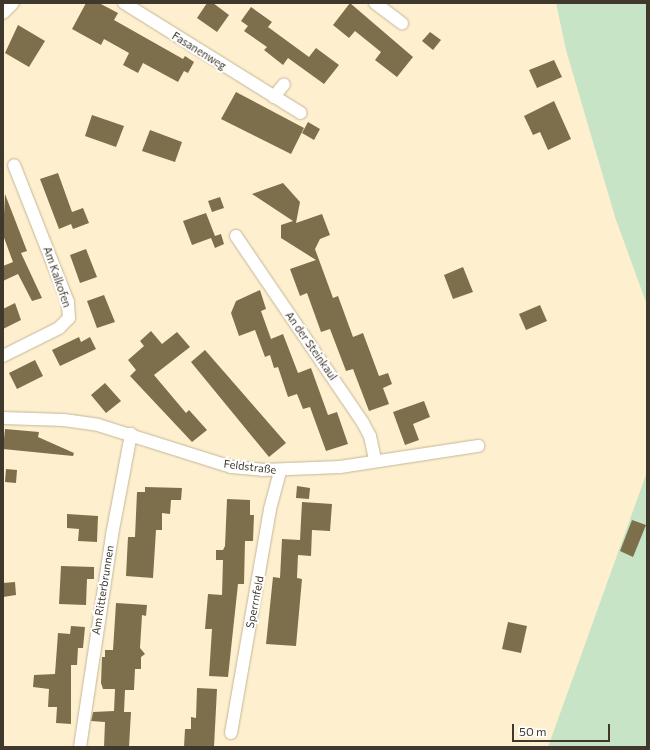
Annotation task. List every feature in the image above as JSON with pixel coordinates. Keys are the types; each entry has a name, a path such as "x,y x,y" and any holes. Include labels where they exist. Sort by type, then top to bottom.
{"street":[{"path":"3,13 13,3"},
{"name":"Fasanenweg","path":"124,3 301,113"},
{"path":"375,3 402,23"},
{"path":"274,97 284,84"},
{"name":"Am Kalkofen","path":"3,356 59,328 69,318 68,302 14,165"},
{"name":"An der Steinkaul","path":"236,236 359,417 370,436 375,460"},
{"name":"Feldstraße","path":"3,418 81,422 131,434 231,467 280,471 340,467 375,460 478,446"},
{"name":"Am Ritterbrunnen","path":"80,747 112,535 131,434"},
{"name":"Sperrnfeld","path":"231,733 270,509 280,471"}],"green space":[{"path":"556,3 647,3 647,305 615,217 566,50"},
{"path":"647,472 647,747 548,747"}],"building":[{"path":"86,3 99,3 118,13 114,20 183,59 185,56 194,62 188,73 184,71 178,82 143,63 138,73 123,65 129,53 104,39 101,45 72,29"},
{"path":"207,3 213,3 229,15 217,32 197,18"},
{"path":"350,3 413,57 397,77 375,60 381,52 355,31 349,38 333,25"},
{"path":"251,7 272,22 268,27 309,57 316,48 339,65 324,84 288,58 283,65 264,50 267,47 244,31 248,26 241,21"},
{"path":"18,25 45,41 29,67 5,53"},
{"path":"430,32 441,40 433,50 422,41"},
{"path":"554,60 562,77 537,88 529,70"},
{"path":"236,92 304,128 291,154 221,119"},
{"path":"554,101 571,139 548,150 540,132 533,135 524,116"},
{"path":"92,115 124,126 116,147 85,136"},
{"path":"308,122 320,129 314,140 302,133"},
{"path":"150,130 182,142 175,162 142,151"},
{"path":"58,173 72,212 83,208 89,223 73,229 71,224 59,229 40,179"},
{"path":"283,183 300,202 296,223 322,214 330,235 320,239 315,249 333,298 338,296 353,337 363,333 379,376 388,373 392,384 383,388 389,404 369,411 353,369 346,371 330,329 321,332 307,293 300,296 290,269 316,260 281,238 281,225 293,221 252,194"},
{"path":"5,194 27,251 21,253 42,298 32,301 18,274 3,281 3,266 13,262 3,235"},
{"path":"220,197 224,208 212,212 208,201"},
{"path":"206,213 215,236 221,234 224,244 215,248 211,238 192,245 183,221"},
{"path":"86,249 97,277 80,283 70,255"},
{"path":"463,267 473,292 453,299 444,275"},
{"path":"260,290 266,309 261,311 271,339 283,334 298,373 311,368 328,415 337,412 348,444 326,451 310,407 303,409 297,394 288,397 278,367 274,368 270,355 265,357 255,330 239,336 231,313 236,301"},
{"path":"104,295 115,322 97,328 87,301"},
{"path":"15,303 21,320 3,329 3,309"},
{"path":"540,305 547,321 526,330 519,314"},
{"path":"151,331 162,344 177,332 190,347 154,375 186,413 189,410 207,430 192,442 130,376 136,370 128,360 144,346 140,341"},
{"path":"79,337 81,342 90,337 96,349 60,366 52,350"},
{"path":"205,350 286,443 269,457 191,362"},
{"path":"35,360 43,376 17,389 9,373"},
{"path":"105,383 121,401 106,413 91,395"},
{"path":"424,401 430,417 413,424 419,440 405,445 393,412"},
{"path":"5,429 39,432 38,437 74,453 73,456 3,449"},
{"path":"6,469 17,470 16,483 5,482"},
{"path":"297,486 310,488 309,499 296,498"},
{"path":"145,487 182,488 181,500 171,500 170,514 162,513 162,530 156,530 153,578 126,576 128,537 135,537 137,492 145,492"},
{"path":"227,499 250,500 250,515 254,515 253,541 245,541 244,584 238,584 228,677 209,676 212,629 205,629 208,594 222,595 223,560 216,560 216,550 223,550 225,546"},
{"path":"302,502 332,504 330,531 312,530 311,556 298,555 297,578 302,579 296,646 266,644 273,577 280,578 282,539 300,540"},
{"path":"67,514 98,516 97,542 78,541 79,529 67,528"},
{"path":"632,520 646,525 633,557 620,551"},
{"path":"61,566 94,567 94,579 87,579 86,605 59,604"},
{"path":"15,582 16,595 3,597 3,583"},
{"path":"116,603 147,605 146,616 142,615 140,648 145,654 141,657 141,669 135,669 134,690 125,690 124,712 131,712 129,747 104,747 105,722 91,721 93,712 114,711 115,689 103,689 101,683 102,657 105,657 105,650 113,650"},
{"path":"508,622 527,626 521,653 502,649"},
{"path":"71,626 85,627 83,648 78,648 77,665 71,665 71,724 56,723 57,707 48,707 49,689 33,687 34,675 55,674 58,633 70,634"},
{"path":"197,688 217,689 214,747 184,747 185,729 191,729 191,717 196,718"}]}
